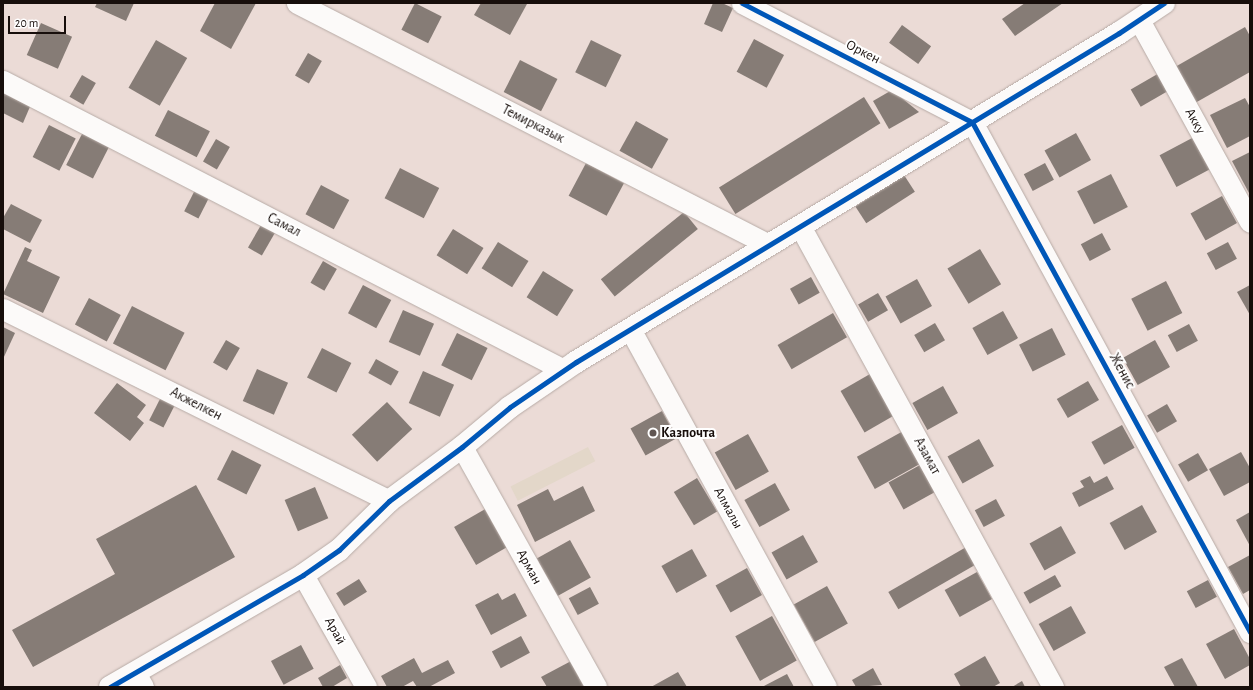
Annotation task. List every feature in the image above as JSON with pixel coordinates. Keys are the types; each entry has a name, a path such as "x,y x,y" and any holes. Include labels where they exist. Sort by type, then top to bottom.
{"street":[{"name":"Темирказык","path":"297,3 769,245"},
{"name":"Оркен","path":"742,3 972,122"},
{"path":"110,687 139,680 303,575 339,550 389,501 462,448 510,407 564,370 1139,20 1164,3"},
{"name":"Акку","path":"1139,20 1250,222"},
{"name":"Самал","path":"3,81 564,370"},
{"name":"Женис","path":"972,122 1250,632"},
{"name":"Азамат","path":"800,226 1053,687"},
{"name":"Акжелкен","path":"3,308 389,501"},
{"name":"Алмалы","path":"630,329 826,687"},
{"name":"Арман","path":"462,448 596,687"},
{"name":"Арай","path":"303,575 366,687"}],"shaded area":[{"path":"588,447 595,461 518,501 510,486"}],"building":[{"path":"97,3 134,3 126,21 95,7"},
{"path":"215,3 256,3 231,49 200,31"},
{"path":"415,3 442,17 428,43 401,30"},
{"path":"481,3 527,4 510,35 474,15"},
{"path":"713,3 722,3 733,8 722,32 704,24"},
{"path":"1025,3 1063,3 1015,36 1002,19"},
{"path":"41,23 72,37 58,69 27,55"},
{"path":"902,25 931,46 918,64 889,43"},
{"path":"1245,27 1250,36 1250,72 1195,103 1175,67"},
{"path":"754,39 784,55 767,88 737,72"},
{"path":"156,40 187,58 160,106 128,88"},
{"path":"591,40 622,55 606,87 575,72"},
{"path":"308,53 322,61 309,84 295,76"},
{"path":"520,60 557,79 541,111 504,92"},
{"path":"1161,72 1171,89 1141,107 1131,90"},
{"path":"82,75 96,83 83,105 70,97"},
{"path":"3,88 32,102 23,123 3,113"},
{"path":"892,90 919,112 889,129 873,101"},
{"path":"864,97 880,123 735,214 719,188"},
{"path":"1245,98 1250,107 1250,136 1227,148 1210,115"},
{"path":"168,110 210,131 197,157 155,136"},
{"path":"636,121 668,139 652,169 620,151"},
{"path":"49,125 76,139 59,171 33,157"},
{"path":"83,132 110,146 93,179 66,165"},
{"path":"1076,133 1091,160 1060,178 1045,150"},
{"path":"1194,137 1211,169 1176,187 1160,155"},
{"path":"216,139 230,147 217,170 203,162"},
{"path":"1250,152 1250,195 1232,161"},
{"path":"586,163 624,183 607,216 569,196"},
{"path":"1045,163 1054,180 1033,191 1024,174"},
{"path":"400,168 439,188 424,218 385,198"},
{"path":"1111,174 1128,207 1094,224 1077,191"},
{"path":"904,175 915,192 866,223 855,207"},
{"path":"321,185 349,200 334,229 306,214"},
{"path":"196,188 210,195 198,218 184,211"},
{"path":"1222,196 1237,223 1206,241 1191,213"},
{"path":"11,204 42,220 30,243 3,229 3,218"},
{"path":"684,212 698,229 615,296 601,279"},
{"path":"261,225 275,233 262,256 248,248"},
{"path":"453,229 484,248 467,274 437,255"},
{"path":"1102,233 1111,250 1090,261 1081,244"},
{"path":"498,242 529,261 512,287 482,268"},
{"path":"1228,242 1237,259 1216,270 1207,253"},
{"path":"25,247 32,250 27,261 60,277 43,313 3,294"},
{"path":"980,249 1001,284 969,304 947,269"},
{"path":"323,261 337,269 324,291 310,283"},
{"path":"543,271 574,290 557,316 527,297"},
{"path":"811,277 820,293 799,304 790,289"},
{"path":"917,279 932,306 901,324 886,296"},
{"path":"1166,281 1182,313 1148,331 1131,299"},
{"path":"363,285 391,300 376,328 348,313"},
{"path":"1250,285 1250,315 1237,292"},
{"path":"878,293 888,310 868,322 858,304"},
{"path":"89,298 121,315 107,341 75,324"},
{"path":"132,306 185,333 166,370 113,343"},
{"path":"403,310 434,324 420,356 389,342"},
{"path":"1003,311 1018,338 987,355 972,328"},
{"path":"833,313 847,337 792,369 778,345"},
{"path":"935,323 945,340 924,352 914,335"},
{"path":"1189,324 1198,341 1177,352 1168,335"},
{"path":"3,327 15,333 3,359"},
{"path":"1052,328 1066,355 1033,372 1019,345"},
{"path":"457,333 488,348 472,380 441,365"},
{"path":"226,340 240,348 227,371 213,363"},
{"path":"1155,340 1170,367 1138,385 1123,358"},
{"path":"322,348 351,363 336,392 307,377"},
{"path":"376,359 399,372 391,386 368,373"},
{"path":"257,369 288,383 274,415 243,401"},
{"path":"423,371 454,385 440,417 409,403"},
{"path":"870,374 894,416 865,433 841,391"},
{"path":"1088,381 1099,400 1068,418 1057,399"},
{"path":"117,383 146,405 137,417 144,423 130,441 94,413"},
{"path":"943,386 958,413 927,430 912,403"},
{"path":"161,397 175,404 163,427 149,420"},
{"path":"387,402 412,429 377,462 352,435"},
{"path":"1167,404 1177,421 1157,433 1147,416"},
{"name":"Казпочта","path":"662,411 677,438 646,456 631,428"},
{"path":"1122,425 1135,448 1104,465 1091,442"},
{"path":"905,430 923,462 875,489 857,457"},
{"path":"748,434 769,472 736,490 715,452"},
{"path":"979,439 994,466 963,484 948,456"},
{"path":"232,450 261,465 246,494 217,479"},
{"path":"1241,452 1250,468 1250,482 1224,496 1209,469"},
{"path":"1198,453 1208,470 1188,482 1178,464"},
{"path":"920,465 935,492 904,510 889,482"},
{"path":"1090,476 1094,483 1107,476 1114,489 1079,507 1072,493 1084,487 1080,481"},
{"path":"697,478 717,511 694,525 674,492"},
{"path":"775,483 790,510 759,527 744,500"},
{"path":"196,485 235,557 33,667 12,630 115,574 96,539"},
{"path":"583,486 595,511 535,542 517,505 548,489 554,501"},
{"path":"315,487 328,518 298,531 285,500"},
{"path":"996,499 1005,516 984,527 975,510"},
{"path":"1142,505 1157,532 1125,550 1110,523"},
{"path":"487,508 509,546 476,565 454,527"},
{"path":"1250,512 1250,546 1236,520"},
{"path":"1061,526 1076,553 1045,571 1030,543"},
{"path":"803,535 818,562 787,580 772,552"},
{"path":"570,540 591,578 558,596 537,558"},
{"path":"968,546 978,563 898,609 888,592"},
{"path":"692,549 707,576 676,593 661,566"},
{"path":"1250,555 1250,590 1243,594 1228,567"},
{"path":"747,568 762,595 731,613 716,585"},
{"path":"977,572 992,599 960,617 945,590"},
{"path":"1055,575 1061,586 1030,604 1024,592"},
{"path":"359,579 367,592 344,606 336,593"},
{"path":"1208,580 1217,597 1196,608 1187,591"},
{"path":"827,586 848,624 815,642 794,604"},
{"path":"590,587 599,604 578,615 569,598"},
{"path":"498,593 502,600 515,593 527,616 491,635 475,605"},
{"path":"1071,606 1086,633 1054,651 1039,624"},
{"path":"772,616 797,661 760,681 735,636"},
{"path":"1234,629 1250,659 1250,665 1225,679 1206,644"},
{"path":"521,636 530,653 501,668 492,651"},
{"path":"301,645 314,669 284,685 271,661"},
{"path":"985,656 1000,683 993,687 961,687 954,674"},
{"path":"414,658 422,673 448,660 455,673 429,687 417,687 413,681 402,687 387,687 381,676"},
{"path":"1182,658 1198,687 1175,687 1164,667"},
{"path":"573,660 588,687 547,687 541,677"},
{"path":"340,665 347,678 332,687 323,687 318,678"},
{"path":"873,668 882,685 856,687 852,680"},
{"path":"678,672 687,687 651,687"},
{"path":"787,674 794,687 762,687"},
{"path":"1022,681 1025,687 1012,687"}],"cycle path":[{"path":"742,3 972,122 1250,632"},
{"path":"110,687 303,575 339,550 389,501 462,447 510,407 576,362 1119,33 1164,3"}],"place":[{"name":"Казпочта","path":"653,433"}]}
